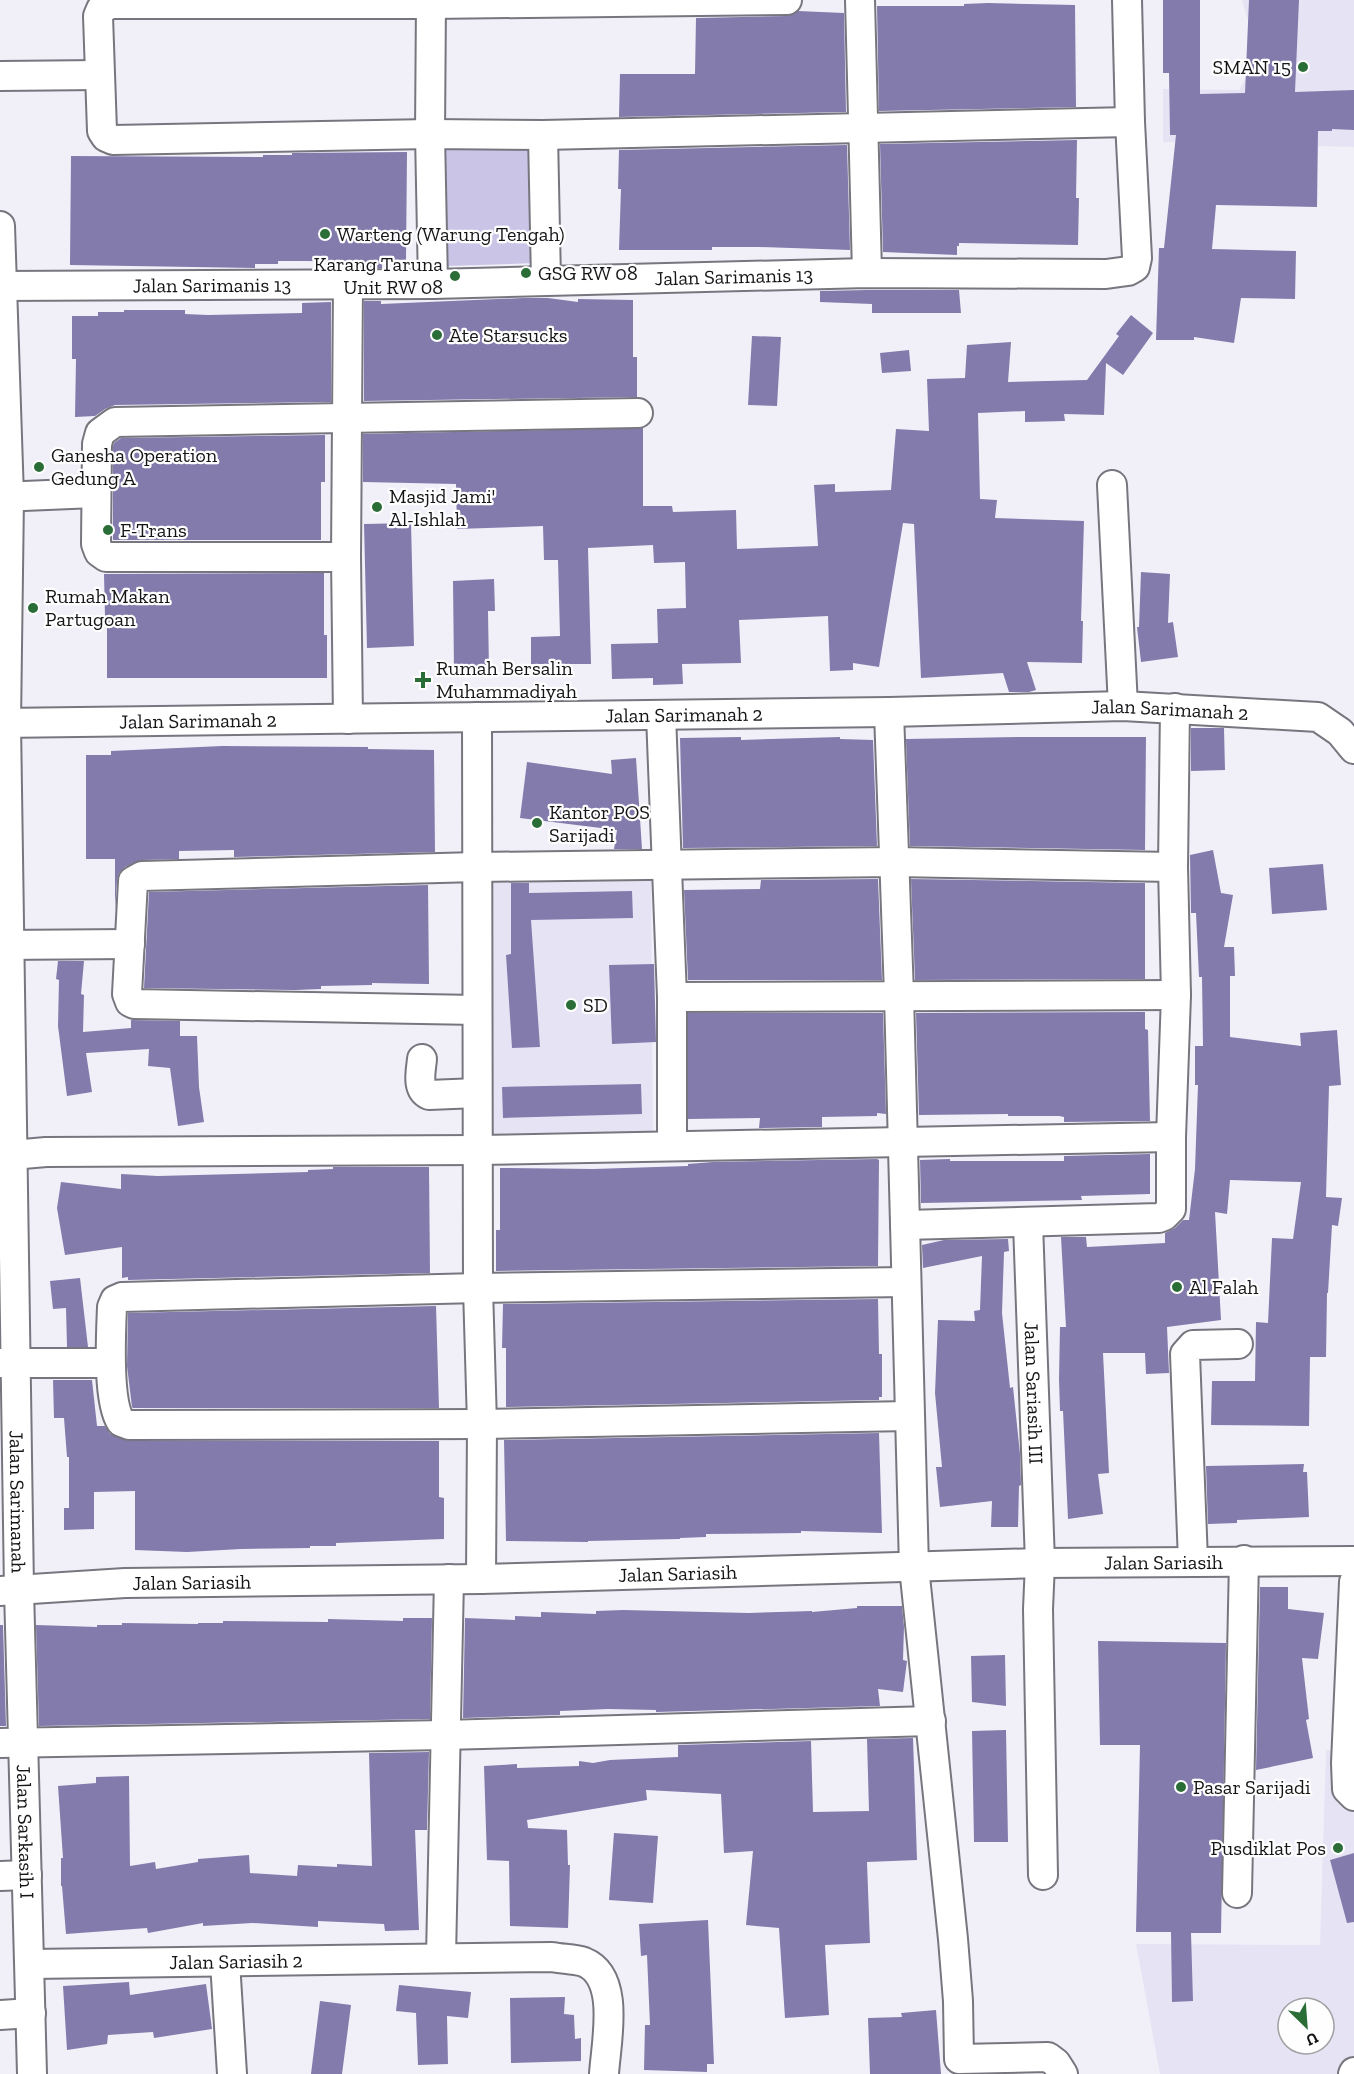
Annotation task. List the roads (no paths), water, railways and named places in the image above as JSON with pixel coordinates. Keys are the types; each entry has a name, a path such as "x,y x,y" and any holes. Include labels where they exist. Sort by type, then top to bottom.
{"street":[{"path":"788,0 111,4 101,9 98,16 102,131 106,137 113,140 430,134 543,135 1130,122 1127,0"},
{"path":"860,0 867,273"},
{"path":"431,2 430,134 433,284"},
{"path":"0,76 99,75"},
{"name":"Jalan Sarimanis 13","path":"1,286 433,284 867,273 1106,274 1132,270 1137,258 1130,122"},
{"path":"543,135 546,280"},
{"name":"Jalan Sarimanah","path":"0,226 4,497 3,723 9,1590"},
{"path":"348,284 346,557 348,719"},
{"path":"346,557 106,557 99,552 96,544 95,494 97,444 100,433 115,422 638,413"},
{"path":"1112,485 1123,706"},
{"path":"4,497 95,494"},
{"name":"Jalan Sarimanah 2","path":"3,723 889,712 1123,706 1318,717 1341,732 1354,749"},
{"path":"905,1225 1028,1223 1164,1216 1171,1209 1173,1204 1171,1137 1176,995 1173,867 1175,708"},
{"path":"889,712 914,1567 958,2001 959,2067 1048,2057 1056,2063 1063,2074"},
{"path":"661,715 672,997 672,1146"},
{"path":"477,717 477,1150 482,1425 481,1579"},
{"path":"477,1010 139,1006 130,1002 128,998 132,884 139,876 477,867 895,862 1173,867"},
{"path":"5,945 130,944"},
{"path":"672,997 1176,995"},
{"path":"422,1059 421,1087 424,1092 429,1095 477,1093"},
{"path":"7,1156 46,1152 477,1150 1171,1137"},
{"name":"Jalan Sariasih III","path":"1028,1223 1040,1563 1038,1609 1043,1875"},
{"path":"905,1282 478,1288 122,1298 115,1300 112,1307 110,1363 117,1413 121,1422 129,1425 482,1425 909,1416"},
{"path":"1193,1561 1185,1354 1193,1345 1238,1344"},
{"path":"8,1363 45,1365 110,1363"},
{"path":"1237,1893 1244,1560"},
{"name":"Jalan Sariasih","path":"9,1590 125,1583 481,1579 1040,1563 1354,1561"},
{"path":"441,1958 448,1579"},
{"path":"1354,1582 1350,1763 1347,1789 1354,1796"},
{"name":"Jalan Sarkasih I","path":"9,1590 13,1875 30,1964 32,2074"},
{"path":"11,1743 445,1735 931,1721"},
{"name":"Jalan Sariasih 2","path":"30,1964 552,1957 583,1962 595,1968 604,1980 609,1998 604,2074"},
{"path":"225,1962 232,2074"},
{"path":"0,2014 31,2013"}],"place":[{"name":"SMAN 15","path":"1303,67"},
{"name":"Warteng (Warung Tengah)","path":"325,234"},
{"name":"GSG RW 08","path":"526,273"},
{"name":"Karang Taruna Unit RW 08","path":"455,276"},
{"name":"Ate Starsucks","path":"437,335"},
{"name":"Ganesha Operation Gedung A","path":"39,467"},
{"name":"Masjid Jami' Al-Ishlah","path":"377,507"},
{"name":"F-Trans","path":"108,530"},
{"name":"Rumah Makan Partugoan","path":"33,608"},
{"name":"Rumah Bersalin Muhammadiyah","path":"423,680"},
{"name":"Kantor POS Sarijadi","path":"537,823"},
{"name":"SD","path":"571,1005"},
{"name":"Al Falah","path":"1177,1287"},
{"name":"Pasar Sarijadi","path":"1181,1787"},
{"name":"Pusdiklat Pos","path":"1338,1848"}]}
